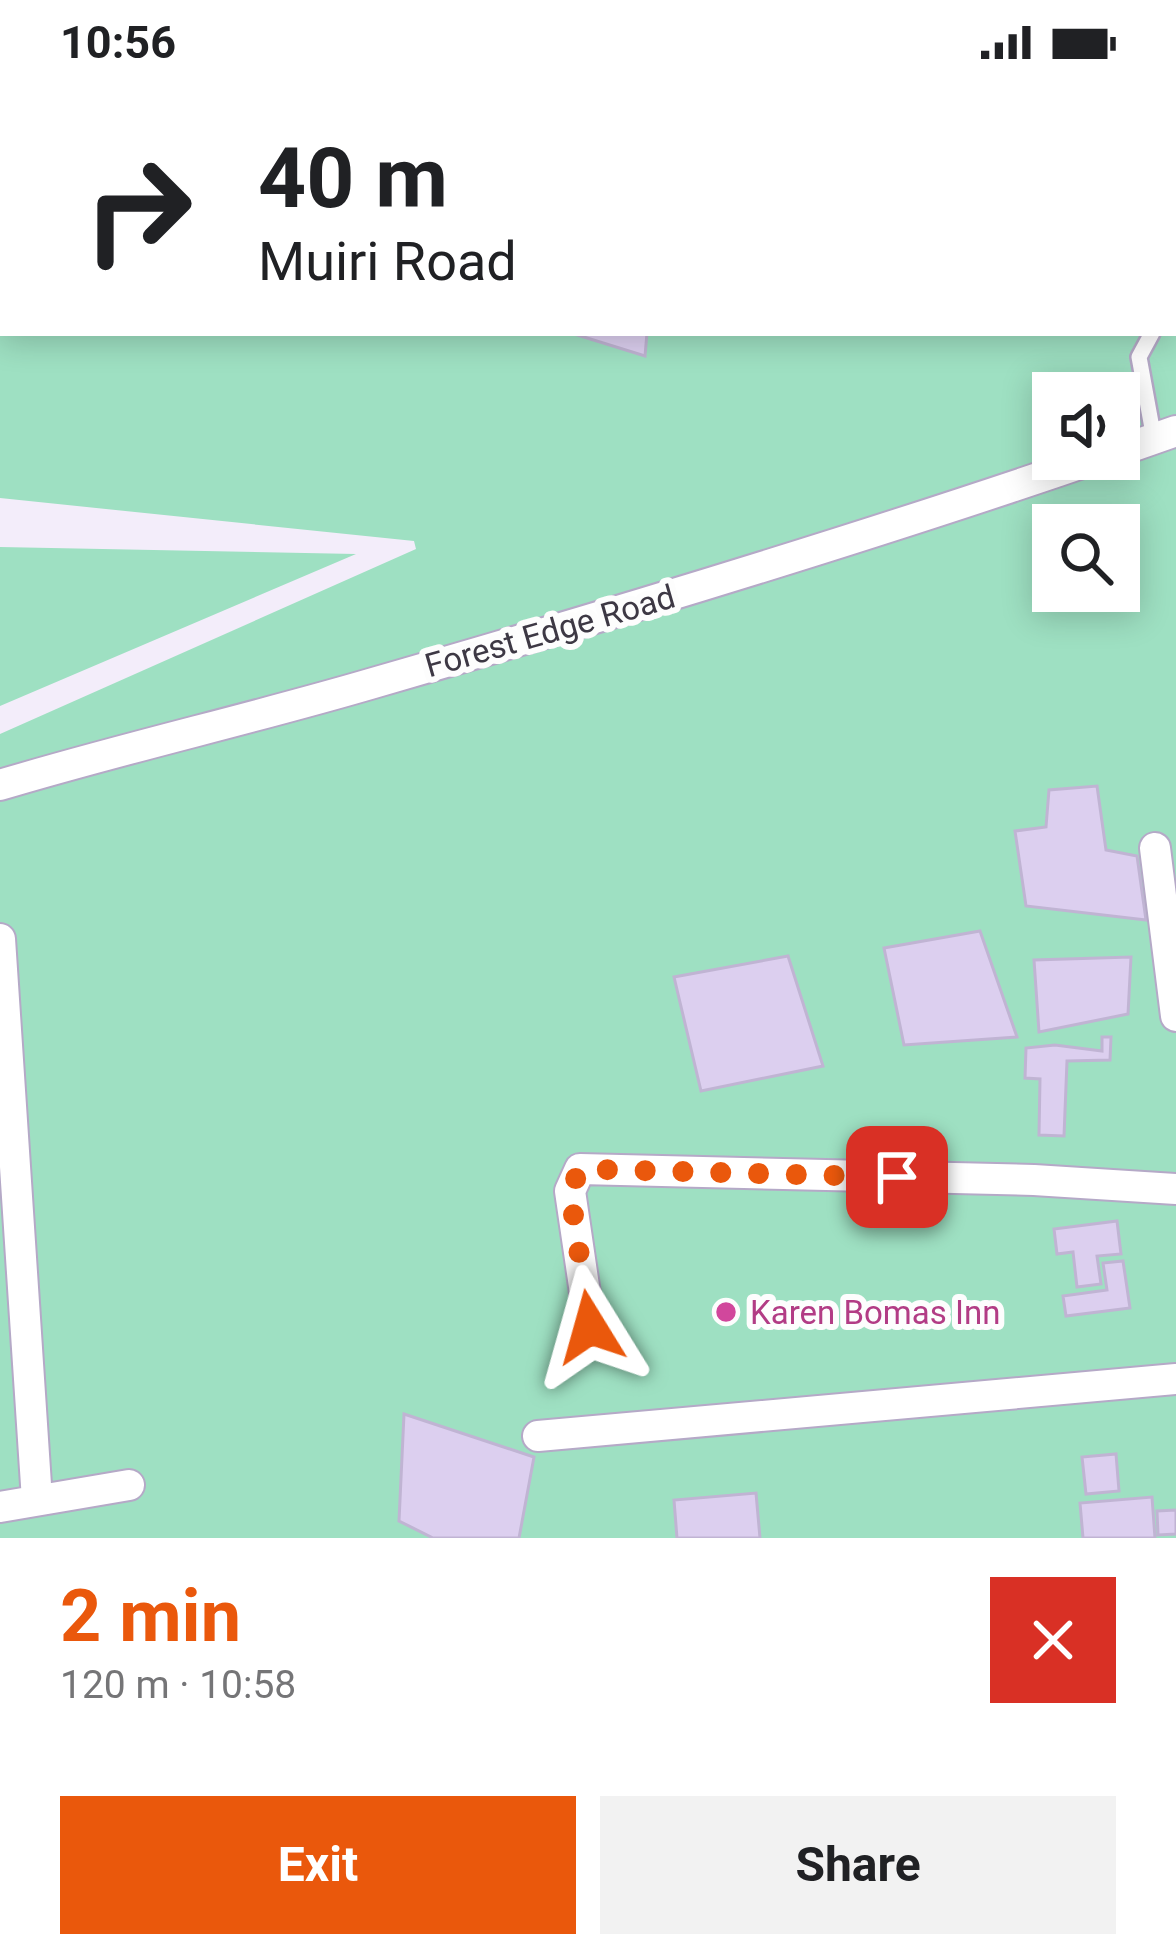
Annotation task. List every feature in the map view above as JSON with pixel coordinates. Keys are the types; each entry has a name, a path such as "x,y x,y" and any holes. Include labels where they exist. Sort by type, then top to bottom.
{"street":[{"name":"Forest Edge Road","path":"0,785 144,741 364,686 791,560 1032,480"},
{"path":"1155,848 1176,1016"},
{"path":"0,940 37,1499"},
{"path":"590,1327 570,1191 580,1169 1034,1180 1176,1189"},
{"path":"538,1436 1176,1379"},
{"path":"0,1507 129,1485"}],"lane":[{"path":"1150,336 1139,357 1165,435"}],"green space":[{"path":"0,336 1176,336 1176,1538 0,1538 0,734 416,549 414,541 0,498"},
{"path":"0,547 356,554 0,706"}],"building":[{"path":"581,336 647,336 645,356"},
{"path":"1097,786 1106,850 1137,856 1146,920 1026,906 1015,831 1046,827 1049,790"},
{"path":"980,931 1017,1037 904,1045 884,948"},
{"path":"788,956 823,1066 701,1091 674,977"},
{"path":"1131,957 1128,1014 1039,1032 1034,960"},
{"path":"1102,1037 1111,1037 1110,1060 1067,1061 1064,1136 1039,1135 1040,1079 1025,1078 1026,1048 1055,1045 1102,1051"},
{"path":"1117,1221 1121,1254 1097,1256 1101,1284 1077,1287 1073,1252 1057,1254 1054,1229"},
{"path":"1123,1261 1130,1308 1066,1316 1063,1296 1107,1290 1103,1263"},
{"path":"404,1414 534,1457 519,1538 433,1538 399,1521"},
{"path":"1116,1454 1119,1491 1086,1494 1082,1457"},
{"path":"756,1493 760,1538 677,1538 674,1500"},
{"path":"1152,1497 1155,1538 1083,1538 1080,1503"},
{"path":"1176,1510 1176,1534 1158,1535 1157,1511"}],"place":[{"name":"Karen Bomas Inn","path":"726,1312"}],"route":[{"path":"590,1327 570,1191 573,1175 580,1169 897,1177"}]}
